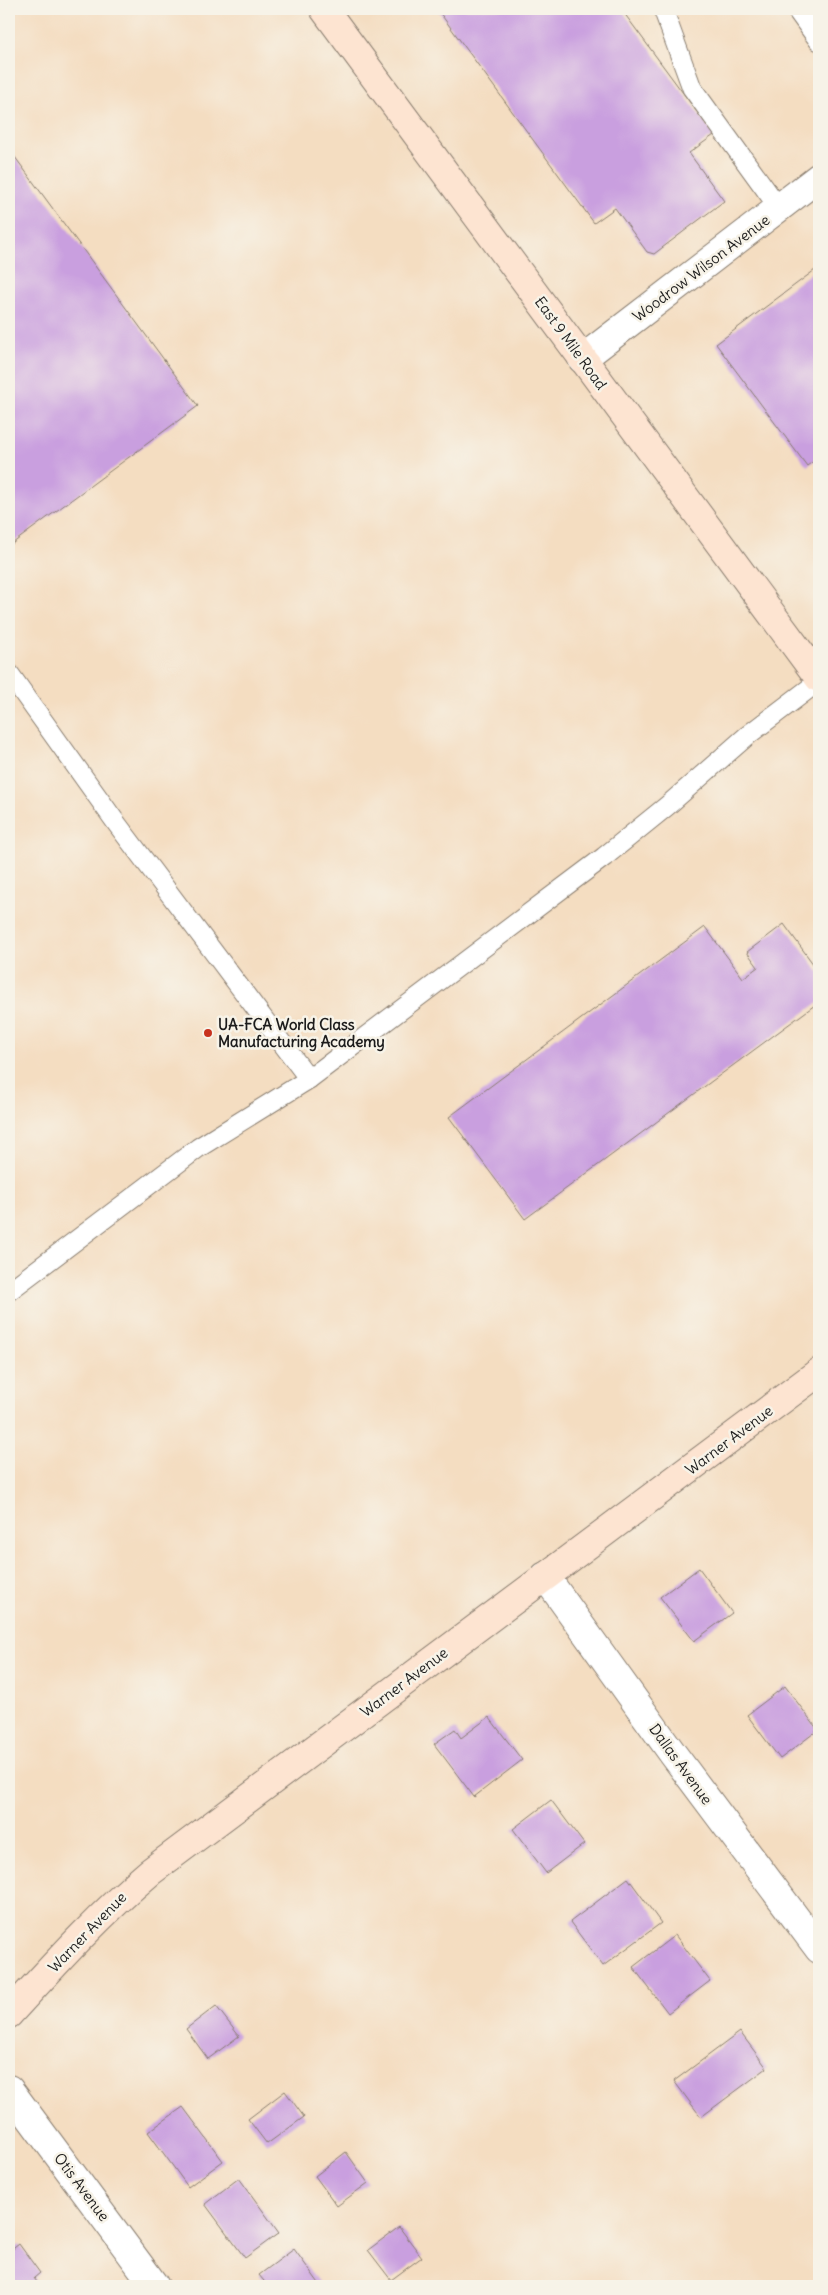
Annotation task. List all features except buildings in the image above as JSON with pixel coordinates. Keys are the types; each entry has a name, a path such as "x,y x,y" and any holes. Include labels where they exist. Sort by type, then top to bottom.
{"street":[{"name":"East 9 Mile Road","path":"324,9 819,679"},
{"name":"Woodrow Wilson Avenue","path":"582,359 819,177"},
{"name":"Warner Avenue","path":"9,2014 82,1935 150,1872 819,1372"},
{"name":"Dallas Avenue","path":"545,1576 673,1754 819,1949"},
{"name":"Otis Avenue","path":"9,2089 156,2286"}],"lane":[{"path":"662,9 692,88 779,208"},
{"path":"796,9 819,40"},
{"path":"9,673 117,824 309,1079"},
{"path":"9,1291 198,1148 309,1079 604,857 668,806 748,735 819,679"}],"place":[{"name":"UA-FCA World Class Manufacturing Academy","path":"208,1033"}]}
